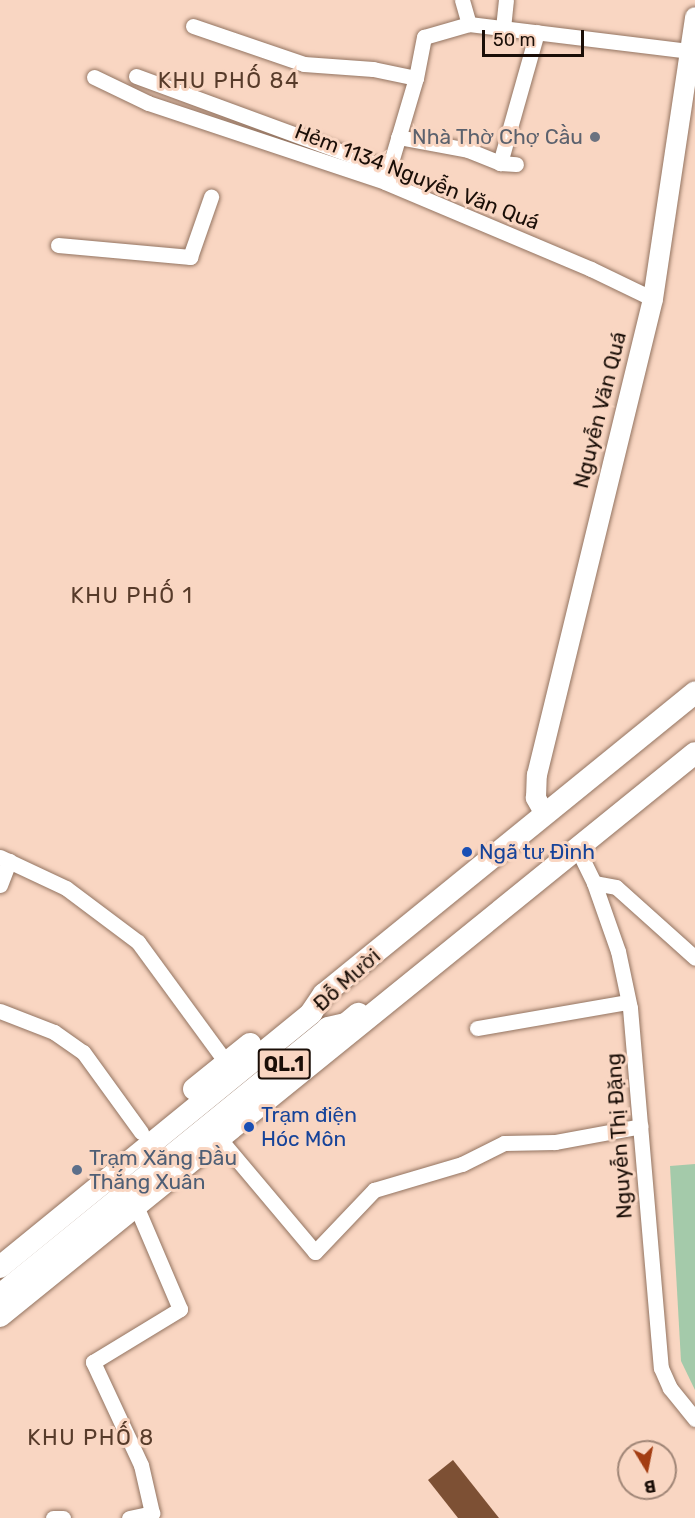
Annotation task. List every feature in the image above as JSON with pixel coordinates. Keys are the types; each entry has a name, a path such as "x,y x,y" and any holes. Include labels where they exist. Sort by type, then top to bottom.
{"highway":[{"name":"Đỗ Mười","path":"0,1247 141,1132 311,1013 324,994 695,684"},
{"name":"Đỗ Mười","path":"544,812 695,693"},
{"name":"Đỗ Mười","path":"0,1316 219,1138 695,742"},
{"name":"Đỗ Mười","path":"0,1295 328,1028 346,1024 574,844 695,753"},
{"name":"Đỗ Mười","path":"0,1267 231,1069"}],"main road":[{"name":"Nguyễn Văn Quá","path":"544,812 535,789 542,752 653,299 695,17"}],"street":[{"path":"462,0 469,24"},
{"path":"503,28 506,0"},
{"path":"136,76 387,176 416,78 423,37 469,24 690,51"},
{"path":"193,26 304,64 373,69 416,78"},
{"path":"398,137 468,150 508,164 537,32"},
{"name":"Hẻm 1134 Nguyễn Văn Quá","path":"94,77 148,103 387,176 653,299"},
{"path":"58,245 190,257 211,197"},
{"name":"Nguyễn Thị Đặng","path":"574,844 594,883 618,951 628,1002 642,1126 661,1368 670,1389 695,1419"},
{"path":"0,885 5,859 66,888 138,942 231,1069"},
{"path":"594,883 616,887 695,958"},
{"path":"477,1028 628,1002"},
{"path":"0,1011 54,1032 83,1053 141,1132"},
{"path":"219,1138 315,1252 374,1190 462,1164 504,1143 555,1142 642,1126"},
{"path":"129,1518 152,1513 146,1484 123,1421 93,1362 180,1309 136,1206"},
{"path":"53,1518 63,1518"}],"green space":[{"path":"695,1164 695,1390 681,1361 670,1166"}],"building":[{"path":"453,1460 499,1518 458,1518 428,1480"}],"place":[{"name":"Nhà Thờ Chợ Cầu","path":"595,137"},
{"name":"Ngã tư Đình","path":"467,852"},
{"name":"Trạm điện Hóc Môn","path":"249,1127"},
{"name":"Trạm Xăng Đầu Thắng Xuân","path":"77,1170"}],"district":[{"name":"KHU PHỐ 84","path":"229,81"},
{"name":"KHU PHỐ 1","path":"132,596"},
{"name":"KHU PHỐ 8","path":"91,1438"}]}
